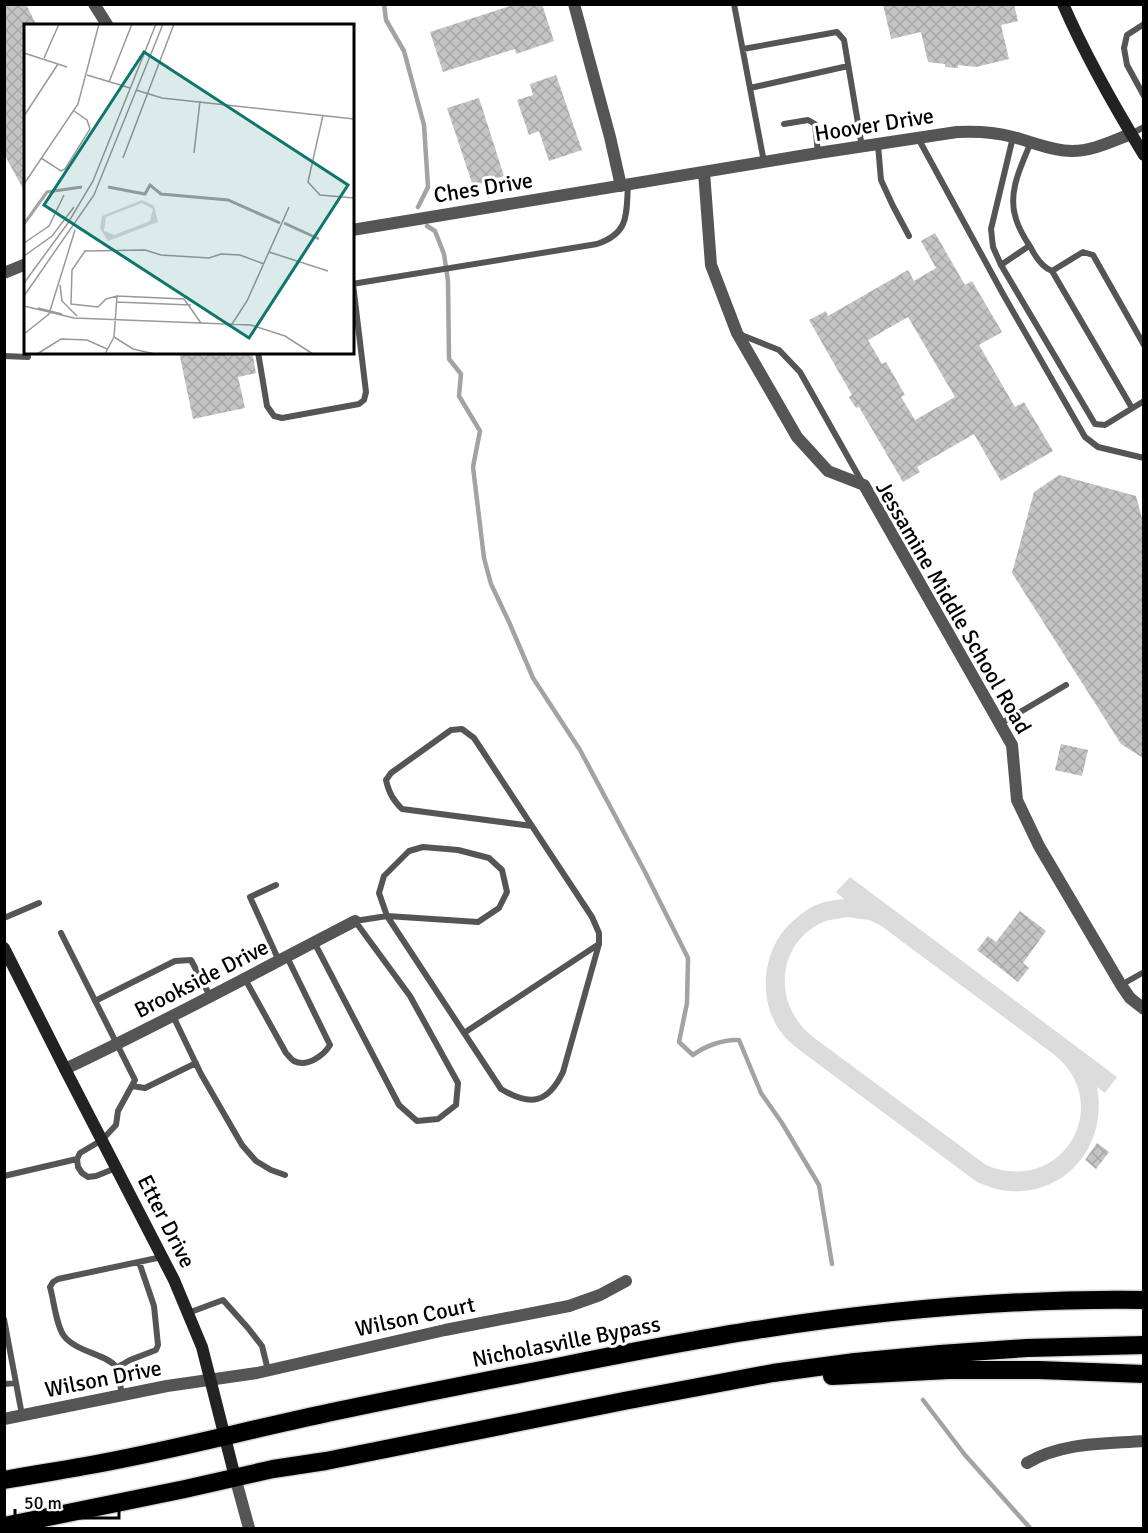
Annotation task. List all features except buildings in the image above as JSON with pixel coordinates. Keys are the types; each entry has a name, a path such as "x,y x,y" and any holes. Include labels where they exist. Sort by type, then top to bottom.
{"highway":[{"path":"1118,1300 1143,1294"},
{"name":"Nicholasville Bypass","path":"4,1480 85,1466 226,1437 322,1414 589,1360 766,1328 921,1309 1007,1303 1143,1300"},
{"path":"4,1526 235,1478 714,1384 814,1367 918,1356 1049,1347 1143,1345"},
{"path":"714,1384 949,1370 1039,1370 1143,1374"}],"street":[{"path":"94,4 107,24"},
{"path":"574,4 624,185"},
{"path":"1063,4 1090,63 1143,155"},
{"name":"Hoover Drive","path":"624,185 818,153 975,131 992,132 1073,151 1096,148 1131,134"},
{"name":"Jessamine Middle School Road","path":"704,172 711,265 737,333 797,437 828,471 864,485 1012,745 1017,800 1040,846 1121,985 1130,998 1143,1009"},
{"name":"Ches Drive","path":"354,230 624,185"},
{"path":"4,273 24,265"},
{"name":"Brookside Drive","path":"64,1069 210,997 355,921"},
{"name":"Etter Drive","path":"4,948 174,1280 188,1312 202,1347 249,1528"},
{"name":"Wilson Court","path":"210,1379 268,1371 445,1330 569,1306 600,1295 626,1281"},
{"name":"Wilson Drive","path":"4,1419 210,1379"},
{"path":"1027,1463 1052,1451 1068,1447 1143,1441"}],"lane":[{"path":"734,4 764,163"},
{"path":"1143,24 1127,35 1124,48 1127,65 1143,96"},
{"path":"743,49 837,32 844,39 862,147"},
{"path":"750,88 848,66"},
{"path":"784,124 808,120 815,124 818,153"},
{"path":"1131,134 1143,127"},
{"path":"1013,137 991,229 993,247 1001,266 1095,424 1105,425 1143,401"},
{"path":"918,138 1084,436 1098,447 1143,458"},
{"path":"1031,142 1016,178 1013,202 1015,217 1029,246 1045,268 1052,271 1132,408"},
{"path":"878,145 881,180 909,236"},
{"path":"354,284 606,241 618,233 625,222 624,185"},
{"path":"1001,266 1029,246"},
{"path":"1052,271 1083,252 1093,255 1143,345"},
{"path":"258,354 267,406 274,416 282,418 359,404 364,400 366,392 354,292"},
{"path":"737,333 779,350 800,372 864,485"},
{"path":"4,356 28,357"},
{"path":"1000,724 1066,685"},
{"path":"314,942 399,1105 417,1121 438,1119 456,1105 458,1083 410,996 355,921 387,916 478,922 499,908 507,892 502,870 489,858 458,850 423,847 409,851 384,876 379,892 387,916 501,1089 515,1098 530,1100 543,1097 555,1087 563,1072 599,944 599,933 592,917 474,738 462,729 451,730 391,772 386,780 388,792 402,809 532,826"},
{"path":"245,979 286,1053 293,1060 302,1063 326,1052 330,1045 250,897 276,885"},
{"path":"4,918 39,903"},
{"path":"61,933 135,1080 118,1111 116,1125 102,1140 80,1153 77,1159 78,1167 88,1177 116,1168"},
{"path":"464,1033 599,944"},
{"path":"95,1001 175,961 191,960 210,997"},
{"path":"1121,985 1143,972"},
{"path":"172,1016 242,1145 256,1161 285,1175"},
{"path":"132,1086 145,1088 196,1063"},
{"path":"4,1176 77,1159"},
{"path":"122,1396 116,1368 110,1361 74,1345 65,1337 60,1328 50,1287 58,1280 162,1257"},
{"path":"116,1368 156,1350 158,1345 154,1306 139,1262"},
{"path":"188,1312 223,1300 262,1346 268,1371"},
{"path":"4,1319 22,1416"},
{"path":"4,1384 16,1383"}],"shaded area":[{"path":"850,877 1117,1077 1105,1093 1097,1087 1099,1108 1096,1128 1079,1162 1065,1175 1049,1185 1030,1190 1008,1191 977,1182 802,1052 784,1036 775,1023 766,992 766,977 774,946 782,933 798,916 819,904 844,899 836,892","holes":["846,917 869,920 880,925 1052,1053 1071,1073 1080,1096 1080,1118 1072,1139 1058,1157 1038,1168 1014,1171 986,1165 813,1037 800,1024 791,1009 786,993 785,976 788,960 796,945 807,932 823,922"]}],"waterway":[{"path":"384,4 386,20 404,51 424,125 428,187 418,207"},
{"path":"427,226 435,231 444,254 448,281 449,359 461,374 459,396 480,431 473,467 484,558 491,584 533,678 580,750 688,958 687,1003 679,1042 693,1055 715,1044 739,1040 761,1093 819,1185 832,1264"},
{"path":"923,1400 965,1455 1030,1528"}]}
